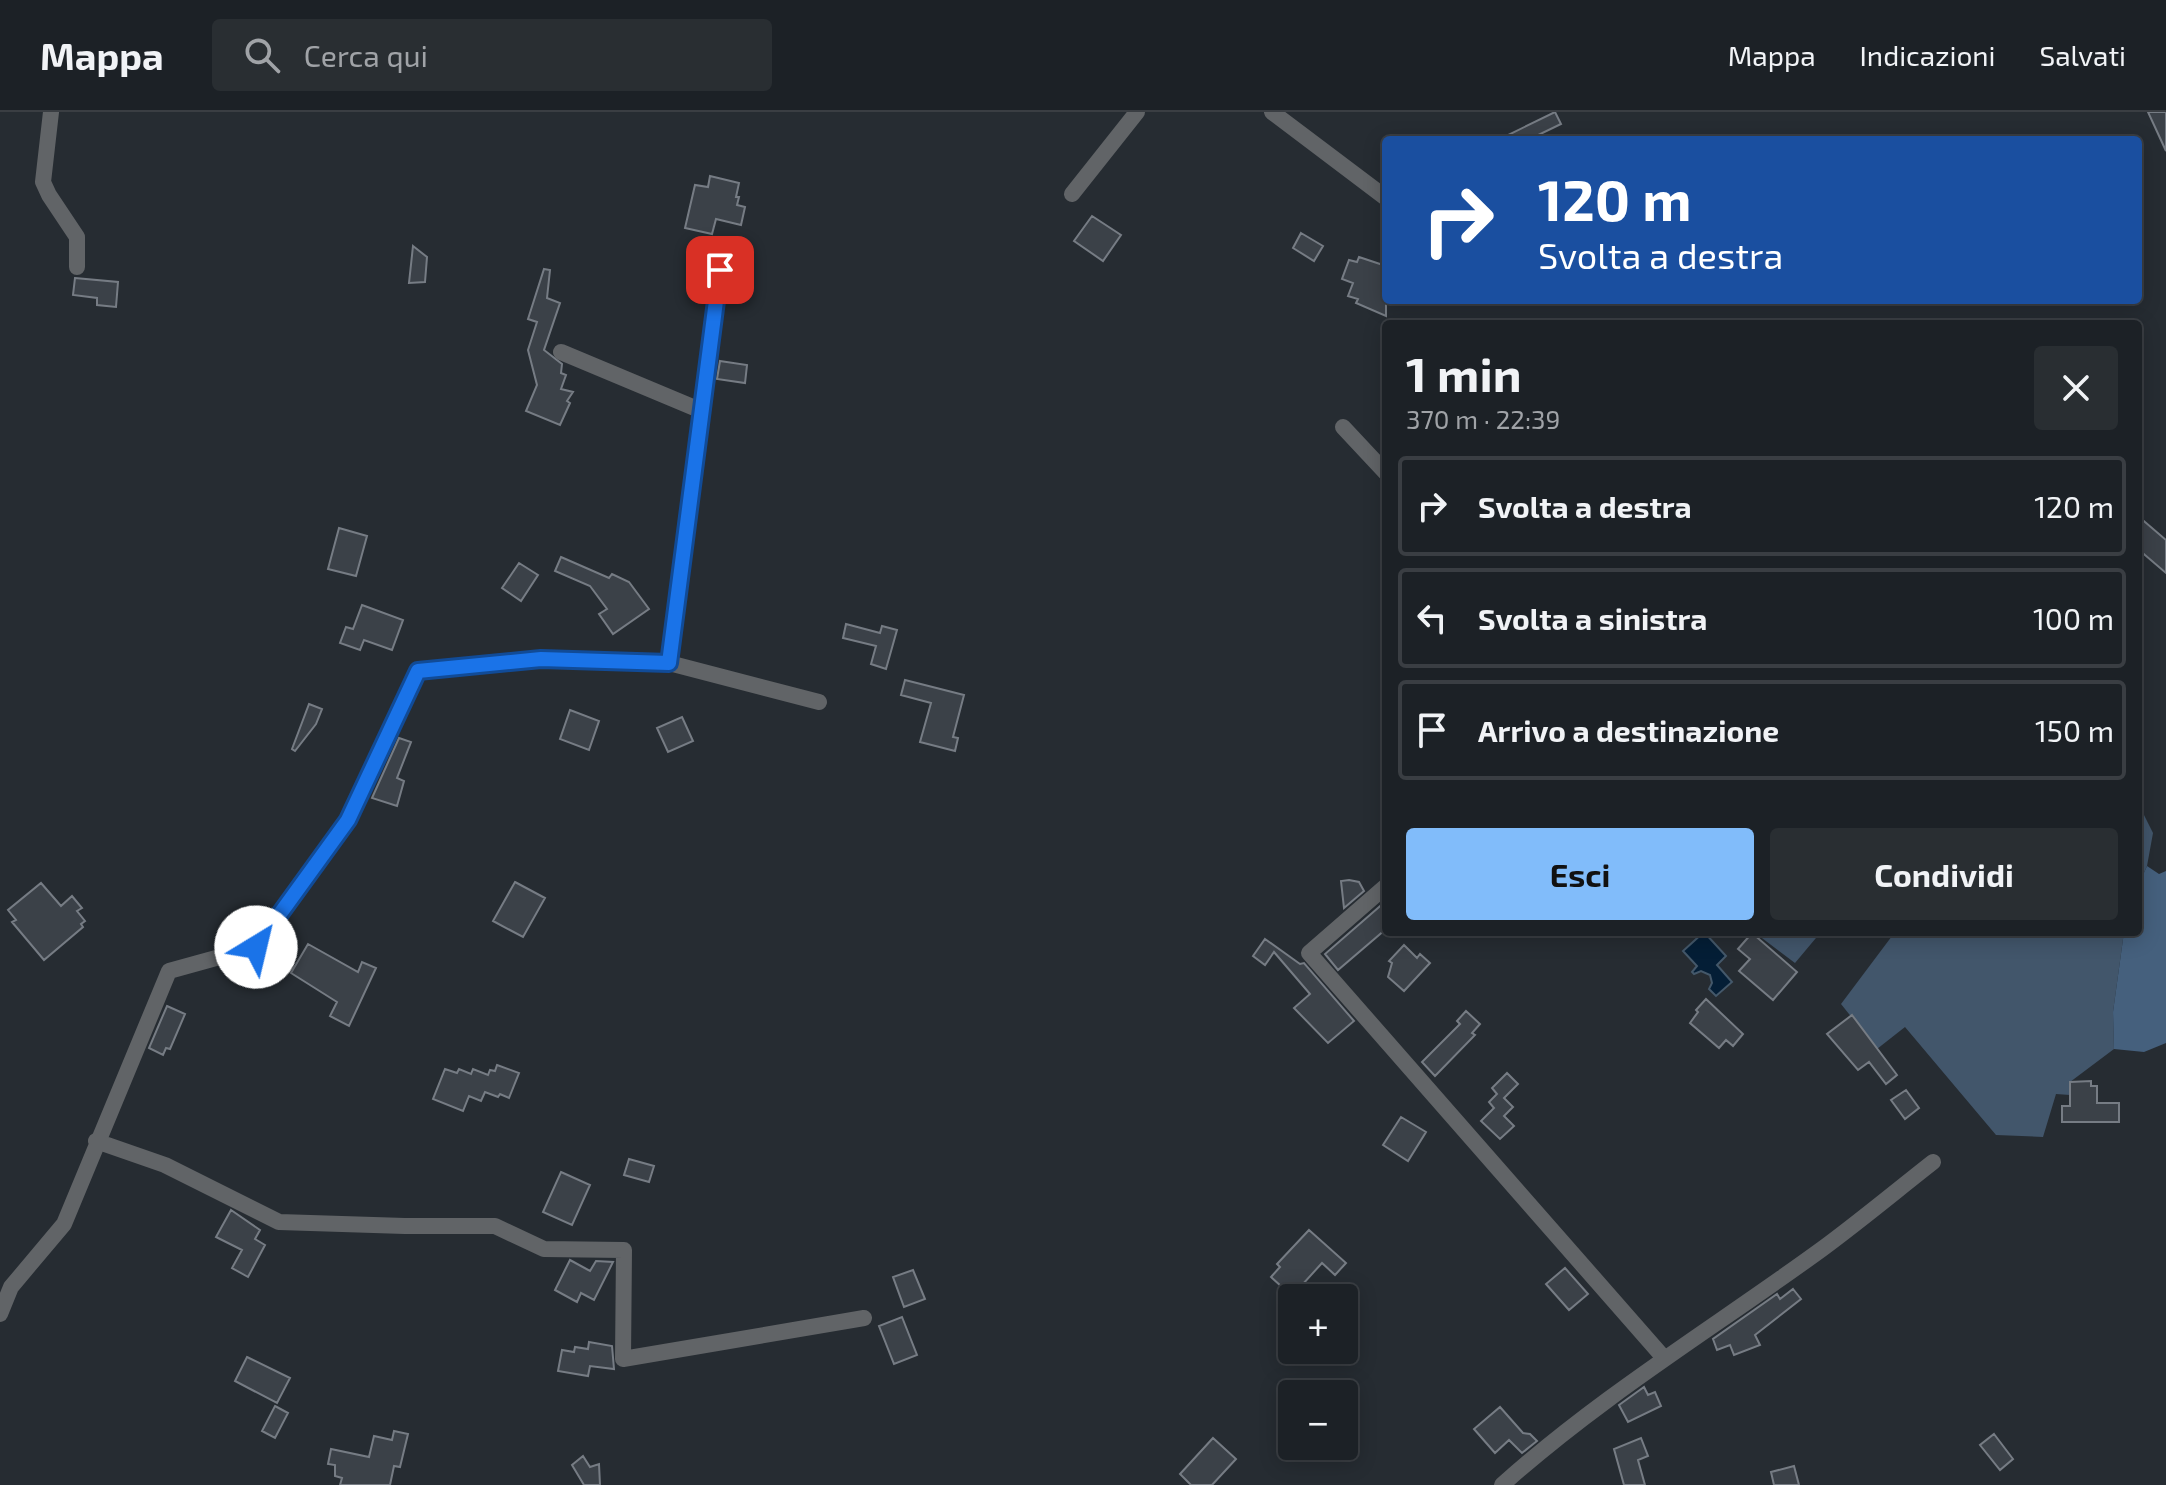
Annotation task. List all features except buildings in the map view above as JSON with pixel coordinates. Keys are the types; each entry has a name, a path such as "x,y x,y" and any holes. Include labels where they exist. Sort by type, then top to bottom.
{"street":[{"path":"51,112 43,182 77,237 77,267"},
{"path":"1072,194 1137,112"},
{"path":"1272,112 1382,195"},
{"path":"669,663 720,270"},
{"path":"561,352 702,411"},
{"path":"1343,427 1382,469"},
{"path":"0,1314 11,1287 64,1224 169,971 256,947 348,820 418,671 541,659 669,663 819,702"},
{"path":"1382,889 1309,953 1664,1358"},
{"path":"96,1141 165,1165 279,1222 495,1226 544,1249 624,1250 623,1359 864,1318"},
{"path":"1502,1485 1535,1455 1664,1358 1822,1249 1933,1162"}],"shaded area":[{"path":"2142,811 2153,833 2142,877"},
{"path":"2147,866 2159,874 2166,871 2166,1043 2144,1052 2114,1049 2113,1012 2123,936 2142,936 2142,877"},
{"path":"1700,936 1708,936 1726,956 1717,965 1732,982 1716,996 1709,989 1712,983 1710,975 1701,971 1694,974 1692,972 1697,966 1683,951"},
{"path":"1759,936 1818,936 1795,963"},
{"path":"1892,936 2123,936 2113,1012 2114,1049 2070,1082 2070,1095 2056,1094 2043,1137 1996,1135 1905,1027 1877,1049 1841,1004"}],"route":[{"path":"256,947 348,820 418,671 541,659 669,663 720,270"}]}
